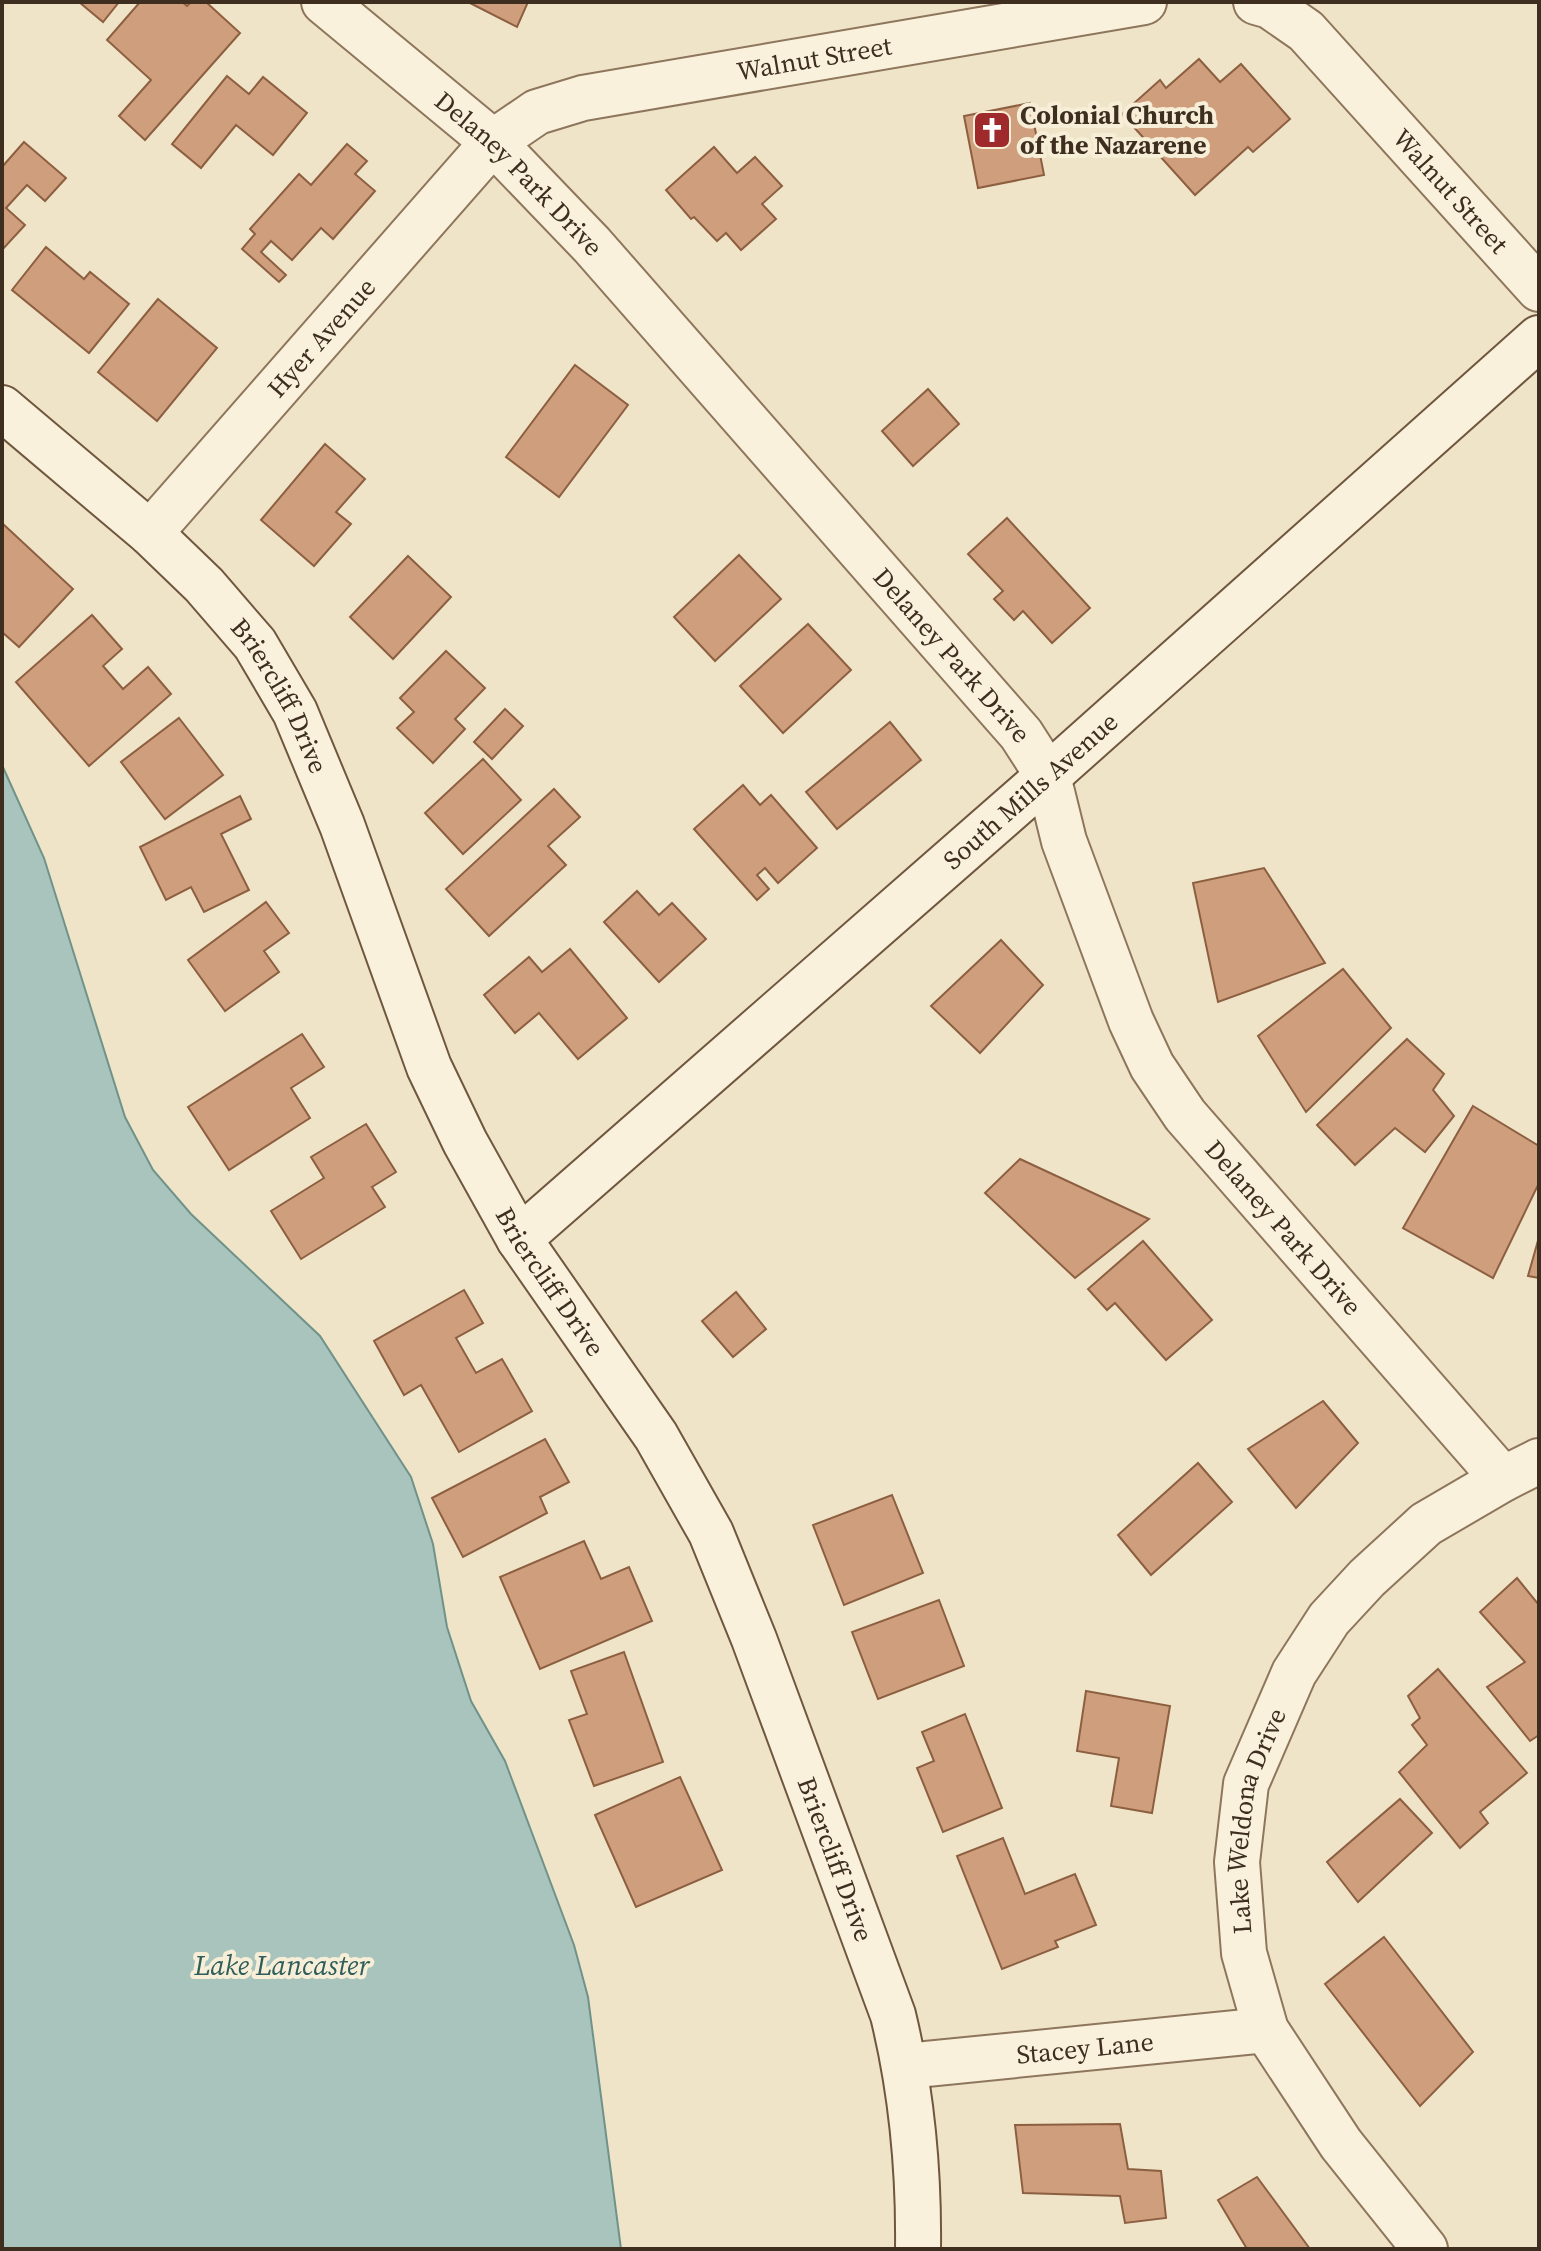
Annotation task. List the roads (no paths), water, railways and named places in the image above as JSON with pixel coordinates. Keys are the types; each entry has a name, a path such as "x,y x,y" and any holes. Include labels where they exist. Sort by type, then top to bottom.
{"street":[{"name":"Delaney Park Drive","path":"324,2 493,142 592,245 1021,734 1048,776 1064,841 1131,1021 1152,1066 1185,1115 1521,1470"},
{"name":"Walnut Street","path":"493,142 537,112 583,98 1144,2"},
{"name":"Walnut Street","path":"1256,2 1270,6 1306,31 1539,289"},
{"name":"Hyer Avenue","path":"150,533 493,142"},
{"name":"South Mills Avenue","path":"519,1239 1048,776 1539,338"},
{"name":"Briercliff Drive","path":"2,408 150,533 204,585 255,644 295,712 342,825 429,1067 480,1170 519,1239 656,1436 711,1533 887,1992 906,2066 916,2147 918,2249"},
{"name":"Lake Weldona Drive","path":"1425,2249 1341,2144 1266,2030 1244,1953 1237,1862 1246,1784 1294,1673 1329,1619 1367,1578 1426,1524 1521,1470"},
{"name":"Stacey Lane","path":"906,2066 1266,2030"}],"water":[{"name":"Lake Lancaster","path":"2,765 44,858 125,1117 153,1170 191,1214 320,1336 411,1477 433,1544 447,1627 471,1701 505,1761 574,1945 588,1997 621,2249 2,2249"}],"place":[{"name":"Colonial Church of the Nazarene","path":"992,130"}]}
